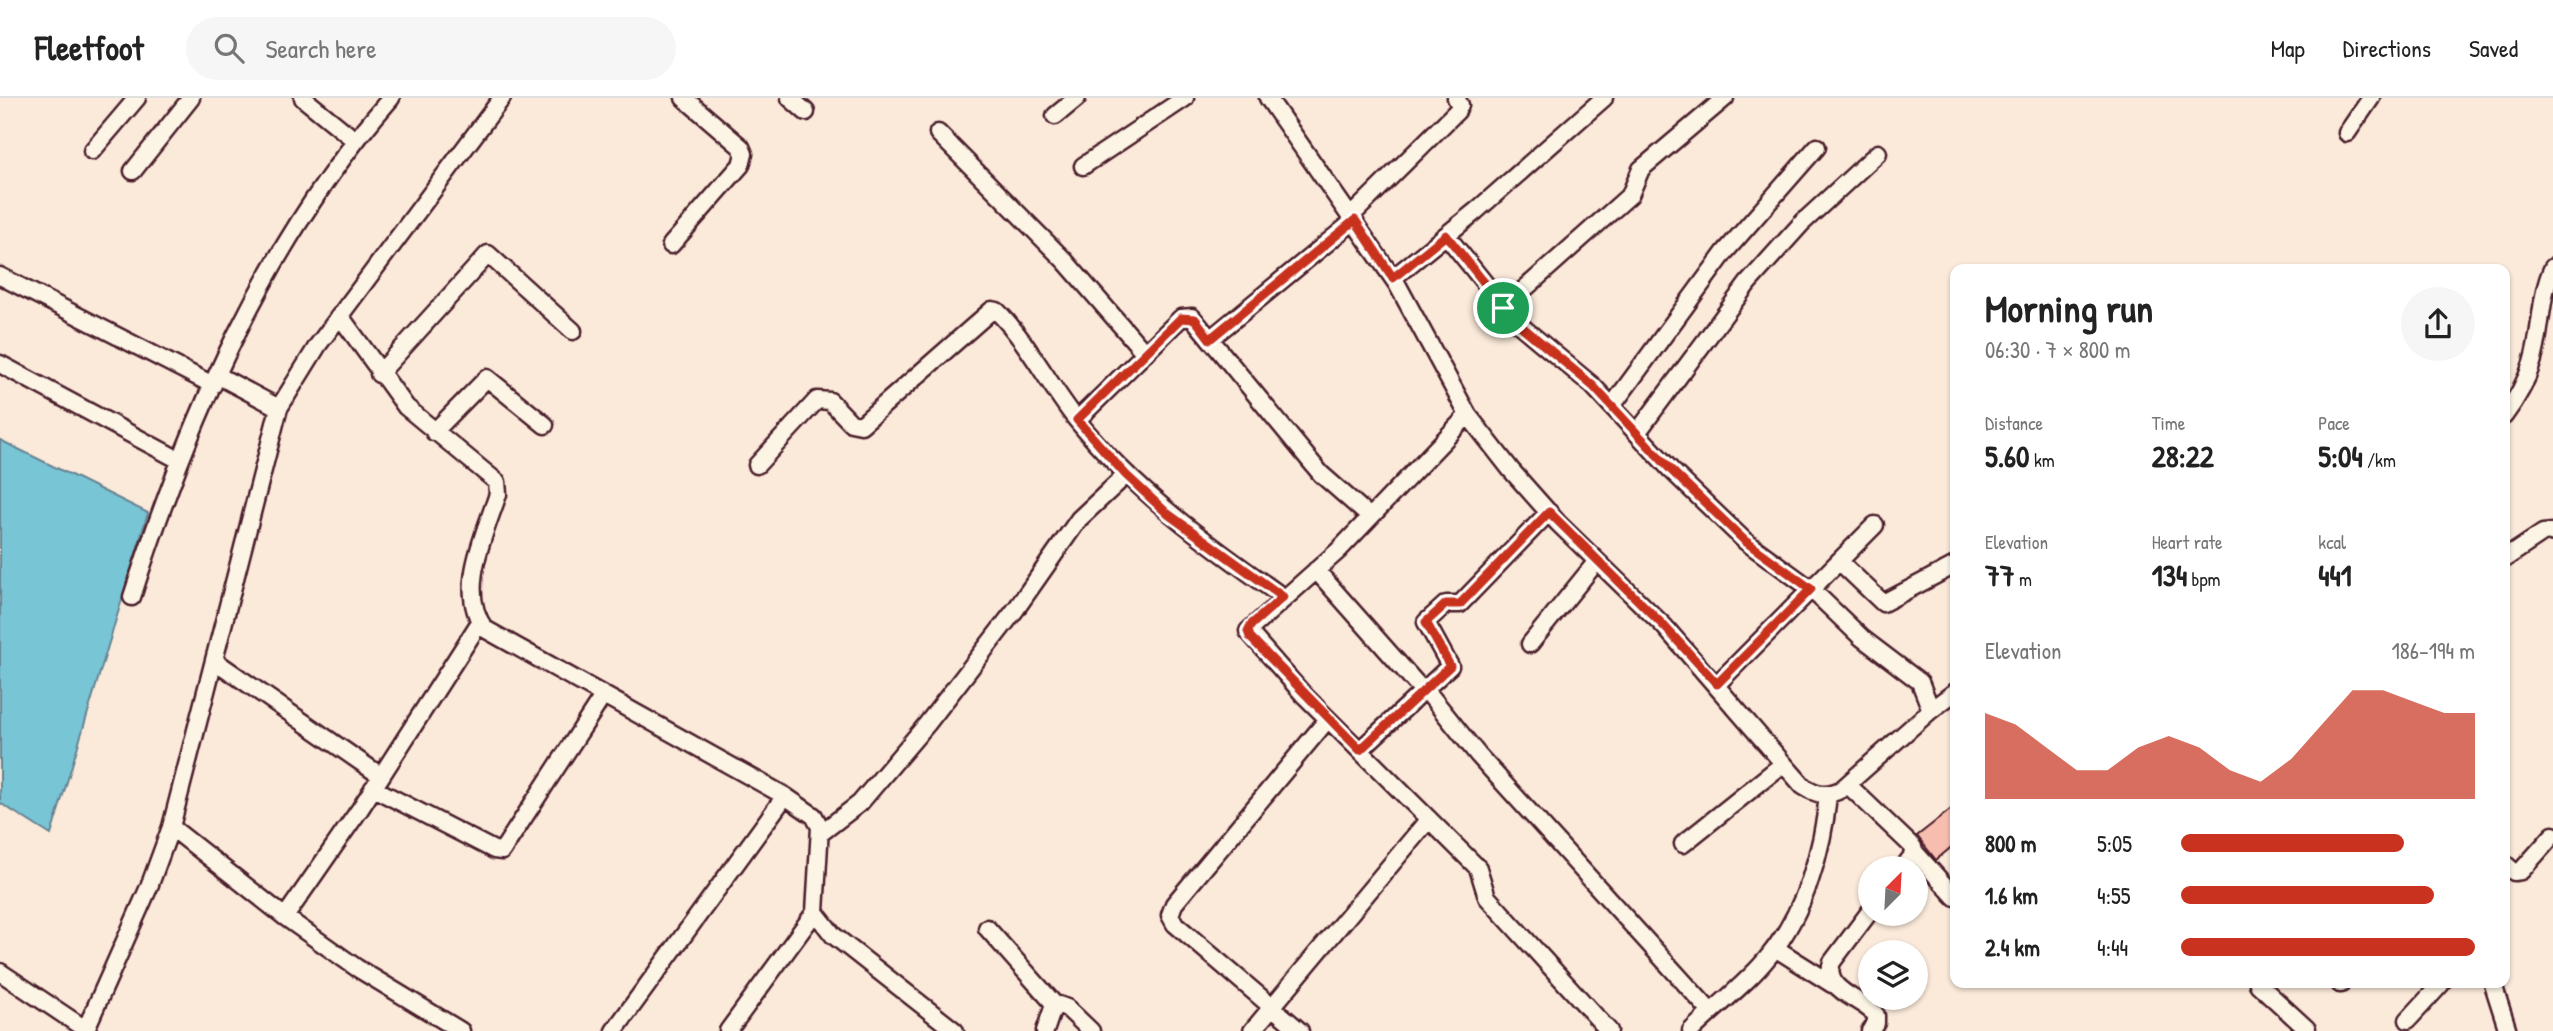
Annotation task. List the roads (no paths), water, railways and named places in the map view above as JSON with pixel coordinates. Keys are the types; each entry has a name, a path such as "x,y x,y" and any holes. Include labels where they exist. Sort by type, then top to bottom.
{"street":[{"path":"92,151 137,98"},
{"path":"133,171 191,98"},
{"path":"303,98 356,141"},
{"path":"132,597 179,460 215,380 313,199 391,98"},
{"path":"0,972 87,1030 149,887 171,827 279,408 340,316 502,98"},
{"path":"671,245 743,160 741,147 684,98"},
{"path":"790,98 806,112"},
{"path":"1055,116 1077,98"},
{"path":"1083,166 1185,98"},
{"path":"1268,98 1393,278 1468,415 1511,470 1717,684 1803,786 1815,793 1828,794 1848,785 1950,696"},
{"path":"1210,339 1353,218 1457,111 1460,105 1456,98"},
{"path":"1393,278 1604,98"},
{"path":"1503,308 1630,195 1641,169 1725,98"},
{"path":"2347,133 2371,98"},
{"path":"938,133 1065,261 1144,352"},
{"path":"1612,406 1725,252 1817,147"},
{"path":"1637,433 1748,283 1802,223 1878,153"},
{"path":"1446,235 1515,321 1593,386 1745,541 1811,589 1862,638 1920,682 1931,710"},
{"path":"379,374 488,254 573,331"},
{"path":"2510,407 2525,383 2533,362 2547,280 2553,267"},
{"path":"0,276 279,408"},
{"path":"757,465 821,398 830,401 855,425 861,425 992,310 999,312 1077,420 1126,475 1195,536 1283,597"},
{"path":"340,316 379,374 406,407 498,485 498,494 473,577 480,622 489,633 785,796 814,817 821,833 816,912 824,928 955,1031"},
{"path":"1077,420 1144,352 1184,317 1195,319 1321,474 1370,517"},
{"path":"0,364 179,460"},
{"path":"433,432 487,378 545,425"},
{"path":"1468,415 1370,517 1248,631 1328,719 1478,868 1487,897 1609,1031"},
{"path":"821,833 860,803 927,724 1016,609 1079,519 1126,475"},
{"path":"1360,750 1450,664 1426,622 1446,604 1460,604 1549,512"},
{"path":"1717,684 1875,525"},
{"path":"2510,555 2543,533 2553,532"},
{"path":"1530,644 1597,561"},
{"path":"1839,561 1884,603 1950,568"},
{"path":"1316,570 1424,690 1478,755 1710,1011"},
{"path":"285,917 377,782 480,622"},
{"path":"215,661 377,782 494,850 502,851 603,695"},
{"path":"1300,1031 1175,924 1170,915 1174,904 1328,719"},
{"path":"1683,844 1783,764"},
{"path":"1848,785 1950,891"},
{"path":"1691,1031 1775,948 1815,866 1822,841 1828,794"},
{"path":"614,1031 785,796"},
{"path":"1252,1031 1429,819"},
{"path":"171,827 285,917 357,968 461,1031"},
{"path":"2510,868 2514,872 2521,872 2553,835"},
{"path":"1910,856 1913,850"},
{"path":"728,1031 816,912"},
{"path":"1832,984 1829,972 1832,962 1860,926"},
{"path":"988,928 1056,1006 1067,1008 1091,1031"},
{"path":"1775,948 1876,1015 1876,1023 1870,1031"},
{"path":"2262,988 2307,1029"},
{"path":"2408,1020 2437,988"},
{"path":"2494,988 2508,1031"},
{"path":"1045,1031 1056,1006"}],"water":[{"path":"0,440 148,513 51,835 0,803"}]}
